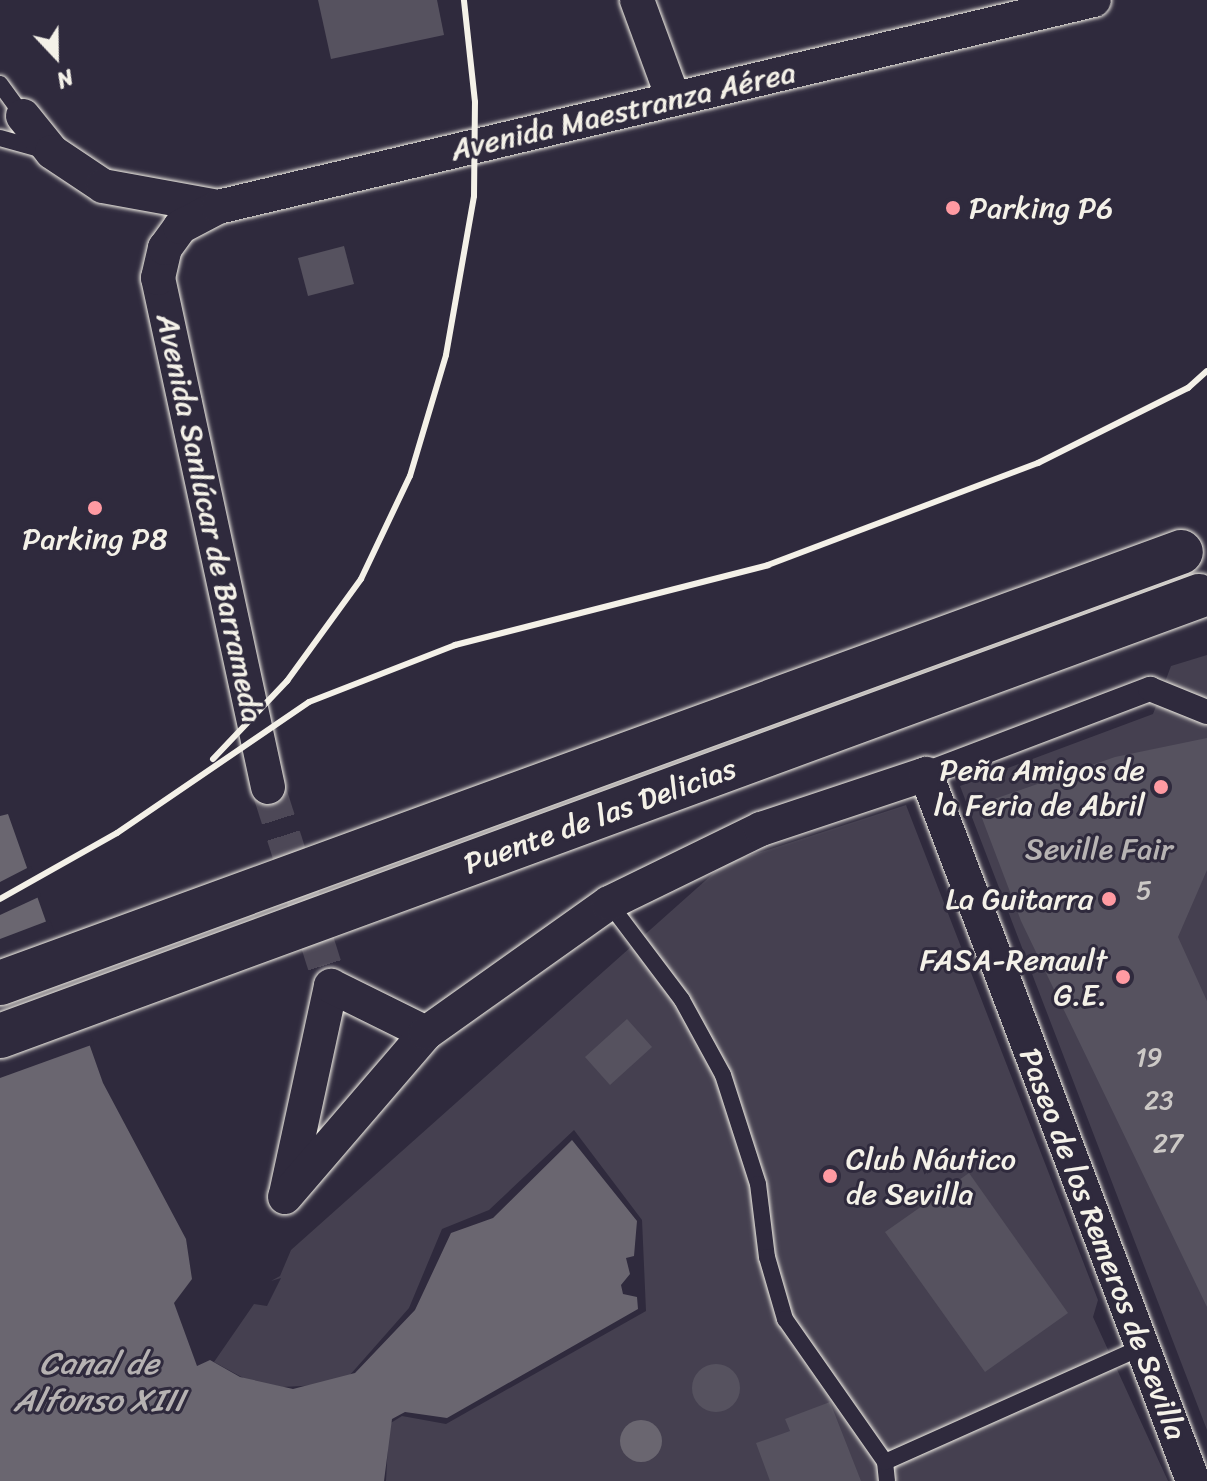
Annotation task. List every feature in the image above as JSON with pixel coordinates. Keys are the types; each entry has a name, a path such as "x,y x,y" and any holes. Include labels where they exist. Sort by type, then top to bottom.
{"main road":[{"name":"Puente de las Delicias","path":"0,983 1181,552"},
{"name":"Puente de las Delicias","path":"0,1036 1199,596"}],"street":[{"path":"637,0 673,98"},
{"name":"Avenida Maestranza Aérea","path":"165,248 180,227 218,207 673,98 1010,9 1094,0"},
{"path":"11,127 103,186 218,207"},
{"name":"Avenida Sanlúcar de Barrameda","path":"165,248 158,278 268,787"},
{"path":"426,1033 331,986 285,1197 426,1033 609,903 761,829 926,774 1150,689 1207,712"},
{"name":"Paseo de los Remeros de Sevilla","path":"926,774 1140,1348 1193,1481"}],"lane":[{"path":"0,84 11,127"},
{"path":"609,903 682,1000 723,1075 758,1184 767,1257 785,1319 885,1462 887,1481"},
{"path":"885,1462 1140,1348"}],"green space":[{"name":"Seville Fair","path":"1207,655 1207,1430 960,786 1153,714 1171,666"},
{"name":"Club Náutico de Sevilla","path":"906,805 1098,1300 1093,1317 1168,1481 386,1481 389,1424 402,1416 446,1424 646,1311 642,1220 574,1130 489,1210 442,1229 409,1308 349,1376 321,1385 282,1387 247,1380 214,1362 254,1304 267,1306 281,1278 271,1281 280,1276 291,1250 724,864"}],"water":[{"name":"Canal de Alfonso XIII","path":"8,814 103,1083 186,1239 192,1279 174,1303 197,1366 210,1360 240,1377 293,1389 355,1373 415,1310 451,1233 493,1218 572,1140 637,1221 634,1256 626,1258 630,1274 621,1285 623,1294 637,1297 638,1309 447,1418 405,1412 392,1419 384,1481 0,1481 0,816"},
{"path":"641,1420 656,1426 662,1441 656,1456 641,1462 626,1456 620,1441 626,1426"}],"pier":[{"path":"31,866 41,896 0,915 0,882"},
{"path":"50,920 94,1044 0,1078 0,939"}],"building":[{"path":"318,0 437,0 444,35 331,59"},
{"path":"344,246 354,284 308,296 298,258"},
{"name":"Seville Fair","path":"1207,738 1207,870 1178,937 1207,1001 1207,1307 1021,921 977,805 1115,757"},
{"path":"627,1019 652,1047 610,1085 585,1057"},
{"path":"969,1173 1068,1313 985,1372 885,1232"},
{"path":"716,1364 733,1371 740,1388 733,1405 716,1412 699,1405 692,1388 699,1371"},
{"path":"830,1402 861,1481 770,1481 756,1443 790,1431 785,1419"}],"tunnel":[{"path":"268,787 331,986"}],"railway":[{"path":"213,759 287,681 361,579 410,476 446,355 474,196 475,102 464,0"},
{"path":"0,899 117,833 309,702 455,645 768,565 1038,463 1188,388 1207,371"}],"place":[{"name":"Parking P6","path":"953,208"},
{"name":"Parking P8","path":"95,508"},
{"name":"Peña Amigos de la Feria de Abril","path":"1161,787"},
{"name":"La Guitarra","path":"1109,899"},
{"name":"FASA-Renault G.E.","path":"1123,977"},
{"name":"Club Náutico de Sevilla","path":"830,1176"}]}
